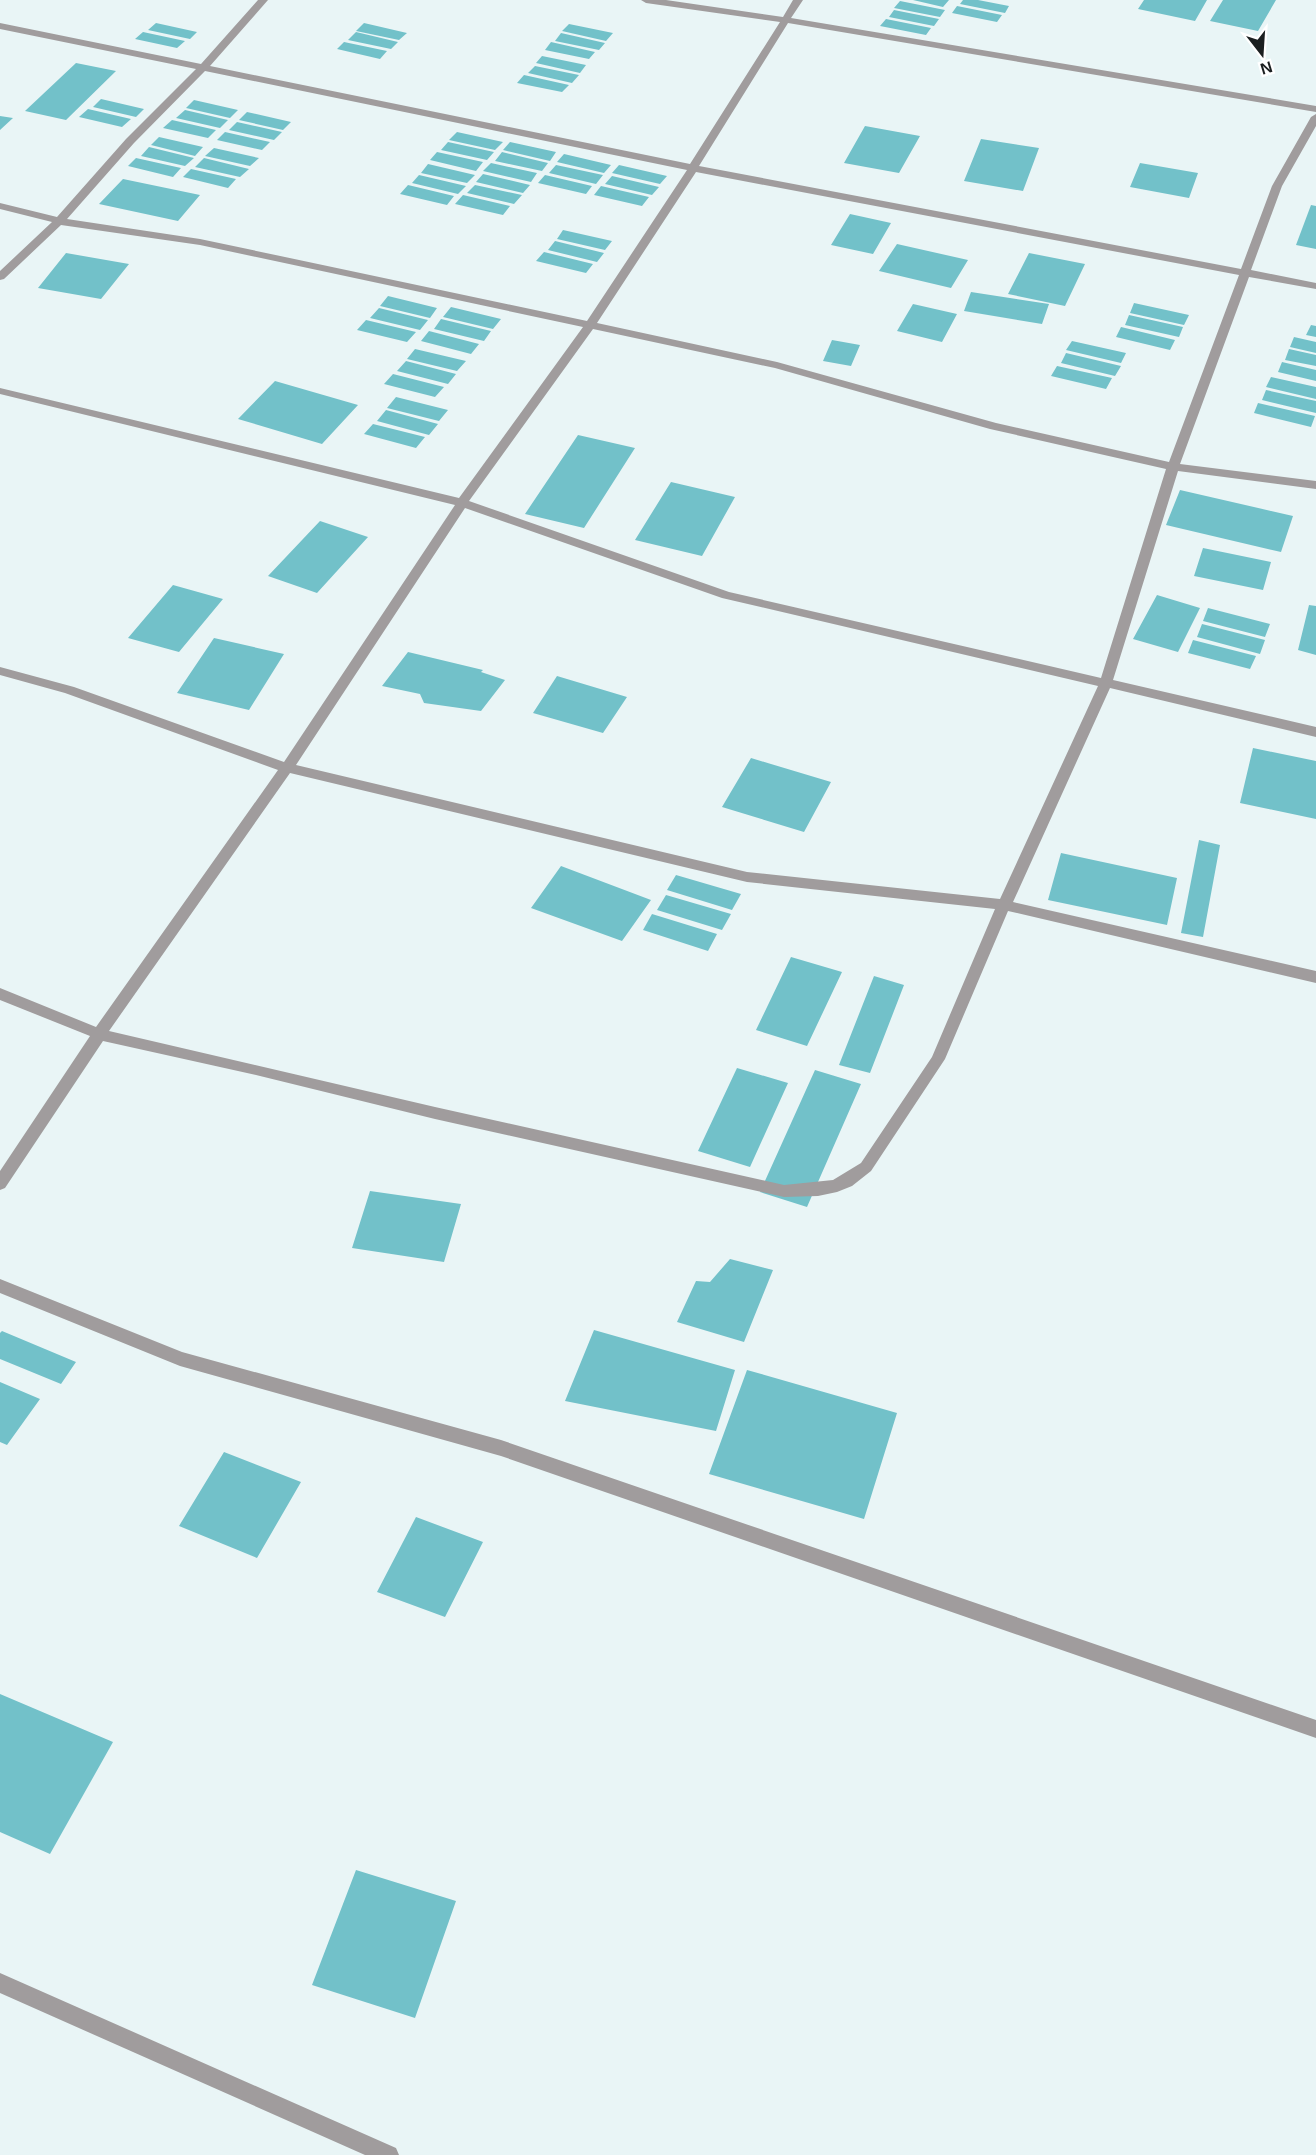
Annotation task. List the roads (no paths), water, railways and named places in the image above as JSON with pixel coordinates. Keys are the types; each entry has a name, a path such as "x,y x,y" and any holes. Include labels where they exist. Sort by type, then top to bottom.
{"street":[{"path":"0,277 59,220 130,141 202,69 263,0"},
{"path":"646,0 786,20 1316,109"},
{"path":"0,1184 99,1034 287,768 462,503 591,324 693,168 798,0"},
{"path":"0,26 693,168 1247,271 1316,286"},
{"path":"0,994 99,1034 256,1069 435,1113 784,1191 825,1190 850,1181 866,1167 938,1059 1004,905 1106,682 1173,467 1277,186 1315,123"},
{"path":"0,206 59,220 200,242 777,365 994,426 1173,467 1316,485"},
{"path":"0,391 462,503 726,595 1316,732"},
{"path":"0,672 69,690 287,768 747,877 1004,905 1316,977"},
{"path":"0,1287 180,1359 501,1448 1316,1729"},
{"path":"0,1983 389,2155"}]}
